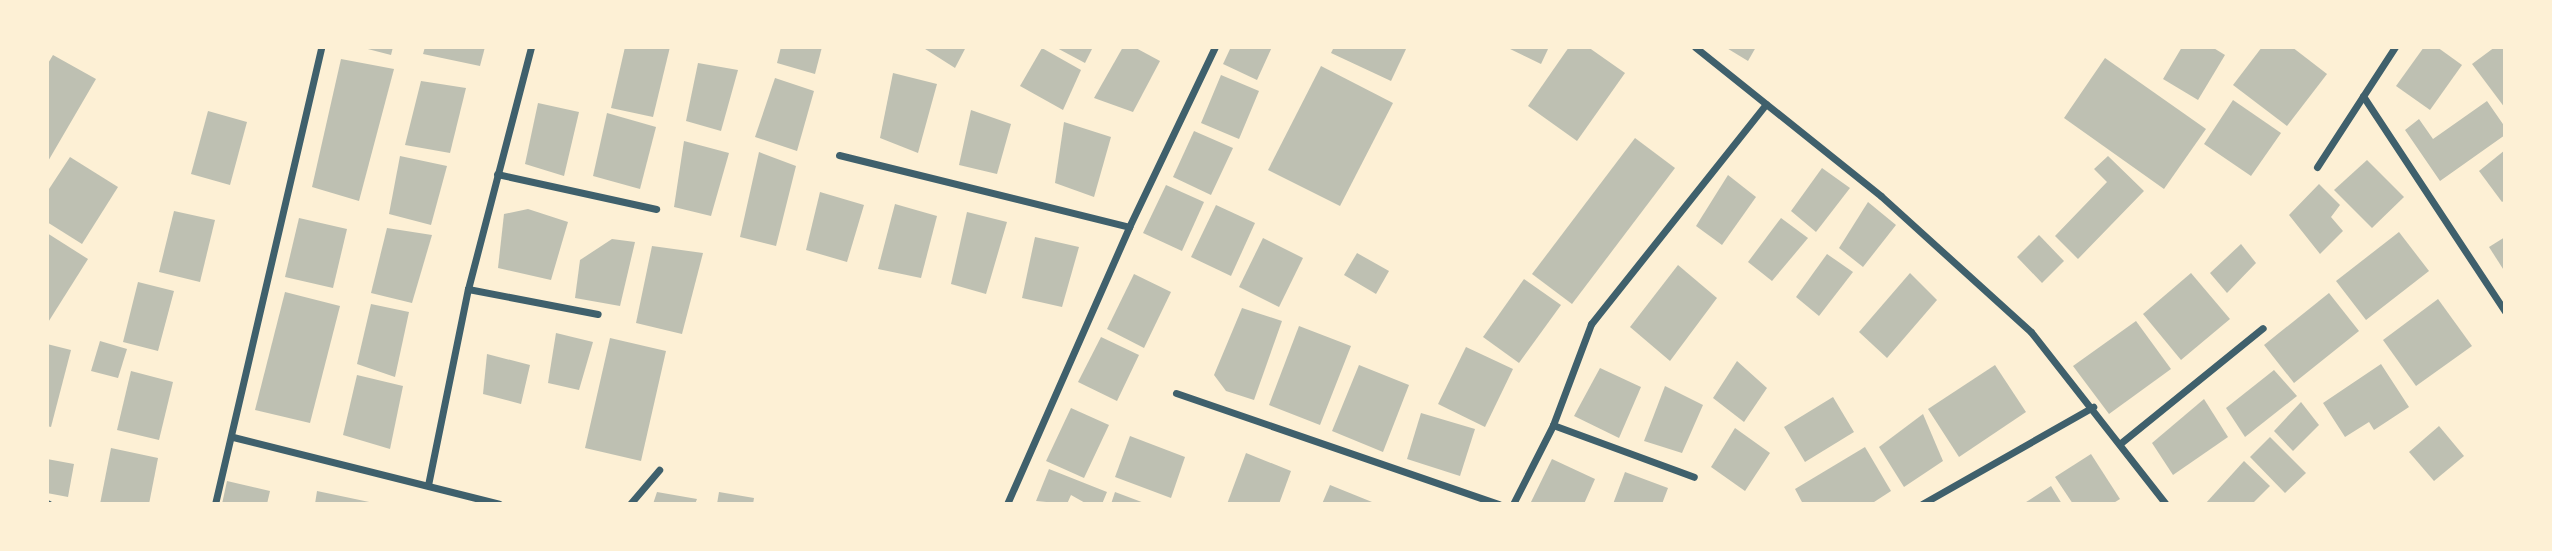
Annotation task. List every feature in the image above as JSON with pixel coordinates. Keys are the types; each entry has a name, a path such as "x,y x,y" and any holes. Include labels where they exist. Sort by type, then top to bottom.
{"street":[{"path":"215,504 233,437 321,47"},
{"path":"428,485 468,289 531,47"},
{"path":"1007,504 1129,227 1215,47"},
{"path":"1695,47 1881,196 2031,332 2122,442 2166,504"},
{"path":"2317,167 2395,47"},
{"path":"2363,96 2505,312"},
{"path":"1513,504 1553,425 1591,324 1766,104"},
{"path":"839,155 1129,227"},
{"path":"497,174 656,209"},
{"path":"468,289 598,314"},
{"path":"2122,442 2263,328"},
{"path":"1176,393 1499,504"},
{"path":"1922,504 2093,407"},
{"path":"1553,425 1694,477"},
{"path":"233,437 499,504"},
{"path":"630,504 659,470"}],"building":[{"path":"360,47 393,47 391,55"},
{"path":"425,47 485,47 480,66 423,54"},
{"path":"625,47 670,47 653,117 611,108"},
{"path":"781,47 822,47 815,74 777,63"},
{"path":"922,47 966,47 955,68"},
{"path":"1055,47 1093,47 1085,63"},
{"path":"1123,47 1134,47 1160,61 1133,112 1094,98"},
{"path":"1231,47 1272,47 1257,80 1223,64"},
{"path":"1334,47 1407,47 1391,81 1331,53"},
{"path":"1506,47 1549,47 1541,64"},
{"path":"1569,47 1588,47 1625,73 1577,141 1528,106"},
{"path":"1725,47 1756,47 1748,61"},
{"path":"2182,47 2212,47 2225,55 2198,100 2163,79"},
{"path":"2262,47 2292,47 2327,74 2287,126 2233,85"},
{"path":"2424,47 2437,47 2462,65 2430,110 2396,86"},
{"path":"2495,47 2505,47 2505,108 2472,64"},
{"path":"1042,48 1081,70 1063,110 1020,86"},
{"path":"53,55 96,79 47,163 47,65"},
{"path":"2105,58 2206,129 2164,189 2064,118"},
{"path":"341,59 394,69 359,201 312,187"},
{"path":"698,63 738,70 721,131 686,121"},
{"path":"1321,66 1393,103 1340,206 1268,170"},
{"path":"893,73 937,84 918,153 880,138"},
{"path":"1221,75 1259,91 1239,139 1201,123"},
{"path":"775,78 814,91 797,151 755,137"},
{"path":"421,81 466,88 450,153 405,145"},
{"path":"2233,100 2281,133 2251,176 2204,144"},
{"path":"2487,101 2505,127 2505,135 2440,181 2405,130 2419,119 2433,139"},
{"path":"538,103 579,112 564,176 525,164"},
{"path":"971,110 1011,124 997,174 959,165"},
{"path":"208,111 247,122 230,185 191,174"},
{"path":"607,113 656,127 640,189 593,176"},
{"path":"1064,122 1111,137 1094,197 1055,183"},
{"path":"1194,131 1233,148 1211,195 1173,177"},
{"path":"1635,138 1675,168 1572,304 1532,274"},
{"path":"684,141 729,153 711,216 674,207"},
{"path":"2505,150 2505,200 2502,202 2479,171"},
{"path":"759,152 796,166 776,246 740,237"},
{"path":"400,156 447,166 431,225 389,214"},
{"path":"2108,156 2144,191 2078,259 2055,236 2107,182 2094,169"},
{"path":"70,157 118,187 82,244 47,222 47,192"},
{"path":"2367,160 2404,197 2372,228 2334,190"},
{"path":"1822,168 1850,188 1816,232 1791,211"},
{"path":"1728,175 1756,197 1722,245 1696,226"},
{"path":"2319,184 2340,205 2331,217 2343,231 2320,254 2289,215"},
{"path":"1166,185 1204,202 1182,251 1143,233"},
{"path":"820,192 864,205 847,262 806,250"},
{"path":"1868,202 1896,225 1863,267 1839,248"},
{"path":"895,204 937,216 921,278 878,269"},
{"path":"1216,205 1255,223 1231,276 1191,257"},
{"path":"528,209 568,222 551,280 498,268 504,214"},
{"path":"174,211 215,220 200,282 159,272"},
{"path":"967,212 1007,222 986,294 951,284"},
{"path":"299,218 347,229 333,288 285,277"},
{"path":"1781,218 1808,238 1772,281 1748,262"},
{"path":"387,228 432,235 412,303 371,293"},
{"path":"2399,232 2429,271 2366,320 2336,281"},
{"path":"47,233 88,259 47,324"},
{"path":"2039,235 2064,261 2042,283 2017,257"},
{"path":"1035,237 1079,247 1062,307 1022,298"},
{"path":"2505,237 2505,272 2489,247"},
{"path":"1263,238 1303,258 1279,307 1239,287"},
{"path":"612,239 635,242 620,306 575,298 580,260"},
{"path":"2241,244 2256,263 2227,293 2210,273"},
{"path":"652,246 703,253 682,334 636,323"},
{"path":"1357,253 1389,271 1376,294 1344,275"},
{"path":"1827,254 1853,272 1819,316 1796,297"},
{"path":"1678,265 1717,298 1670,361 1630,327"},
{"path":"1910,273 1937,300 1887,358 1859,332"},
{"path":"2191,273 2230,319 2181,360 2143,314"},
{"path":"1134,274 1171,292 1144,348 1107,329"},
{"path":"1524,279 1561,305 1519,363 1483,337"},
{"path":"138,282 174,291 158,351 123,342"},
{"path":"285,292 340,306 310,423 255,410"},
{"path":"2329,293 2359,331 2294,383 2264,345"},
{"path":"2438,299 2472,346 2416,386 2383,340"},
{"path":"371,304 409,312 395,377 357,364"},
{"path":"1242,308 1282,321 1254,400 1226,391 1214,375"},
{"path":"2136,321 2171,369 2109,414 2073,366"},
{"path":"1299,326 1351,346 1320,425 1269,405"},
{"path":"556,333 593,342 579,390 548,383"},
{"path":"1101,337 1139,355 1117,401 1078,382"},
{"path":"610,338 666,351 641,461 585,448"},
{"path":"100,341 127,349 118,378 91,371"},
{"path":"47,344 71,350 51,427 47,426"},
{"path":"1466,347 1513,369 1485,427 1438,404"},
{"path":"487,354 530,365 521,404 483,394"},
{"path":"1737,361 1767,388 1744,422 1713,398"},
{"path":"2381,364 2409,407 2374,430 2369,422 2345,437 2323,403"},
{"path":"1359,365 1409,385 1383,452 1332,431"},
{"path":"1995,365 2026,412 1959,457 1928,409"},
{"path":"1600,368 1641,387 1619,438 1574,416"},
{"path":"2274,370 2297,396 2245,437 2226,408"},
{"path":"131,371 173,382 159,440 117,430"},
{"path":"357,375 403,386 390,449 343,435"},
{"path":"1665,386 1703,405 1682,453 1644,441"},
{"path":"1833,397 1854,432 1805,462 1784,427"},
{"path":"2204,399 2228,437 2173,475 2152,443"},
{"path":"2301,402 2319,425 2293,451 2274,431"},
{"path":"1071,408 1109,425 1084,478 1046,461"},
{"path":"1421,413 1475,429 1460,476 1407,459"},
{"path":"1923,414 1943,461 1904,487 1879,447"},
{"path":"2439,426 2464,456 2434,481 2409,452"},
{"path":"1735,428 1770,453 1745,491 1711,467"},
{"path":"1130,436 1185,457 1171,498 1115,477"},
{"path":"2270,437 2306,473 2285,493 2250,457"},
{"path":"1865,447 1891,491 1871,504 1803,504 1795,489"},
{"path":"111,448 158,458 149,504 100,504"},
{"path":"1246,453 1291,471 1279,504 1227,504"},
{"path":"2091,454 2120,499 2112,504 2073,504 2055,477"},
{"path":"47,459 74,464 68,497 47,493"},
{"path":"1552,459 1595,479 1584,504 1530,504"},
{"path":"2244,461 2270,486 2252,504 2205,504"},
{"path":"1049,469 1107,492 1102,504 1087,504 1071,495 1067,504 1036,501"},
{"path":"1625,472 1668,488 1662,504 1613,504"},
{"path":"227,481 270,491 267,504 222,504"},
{"path":"1330,485 1377,504 1322,504"},
{"path":"2051,486 2062,504 2023,504"},
{"path":"317,491 374,503 374,504 315,504"},
{"path":"657,492 697,499 695,504 653,504"},
{"path":"719,492 754,498 753,504 717,504"},
{"path":"1115,492 1147,504 1111,504"}]}
